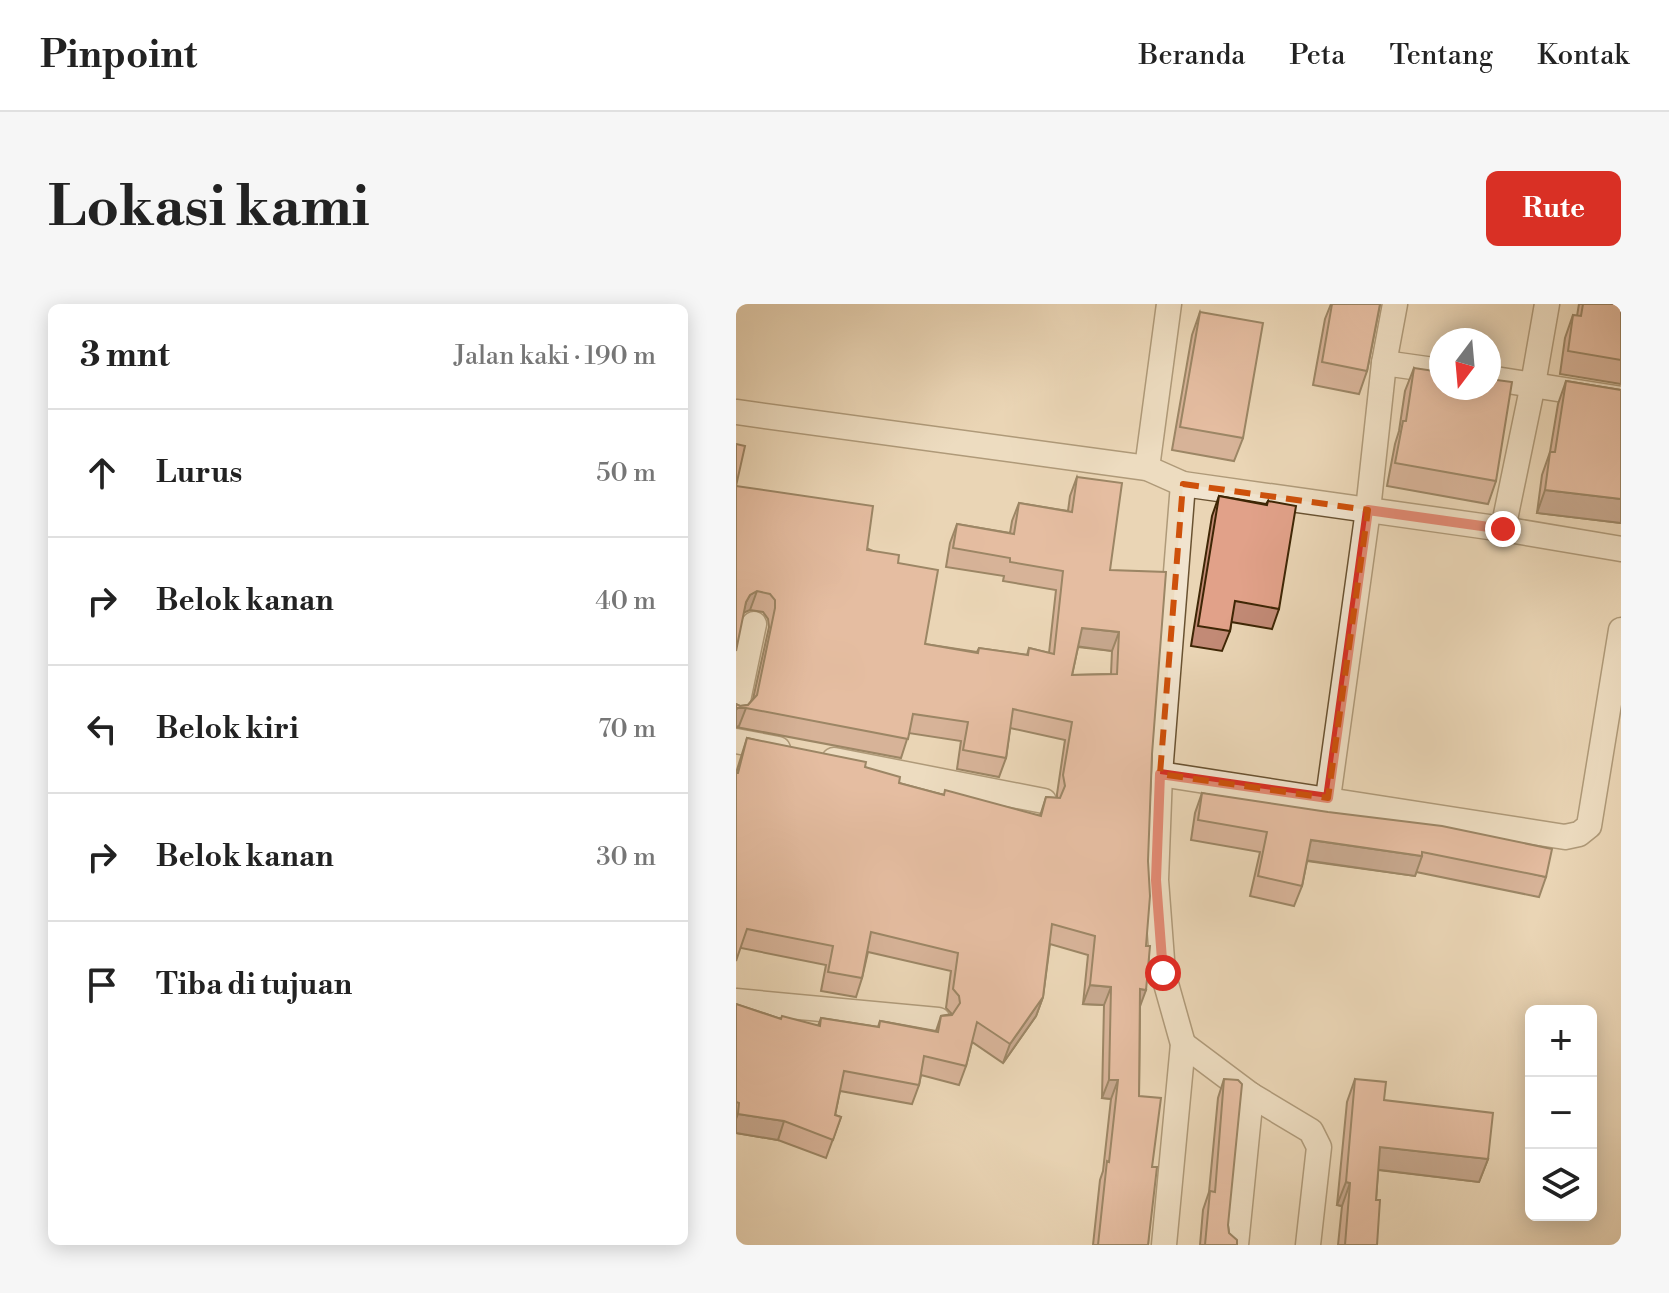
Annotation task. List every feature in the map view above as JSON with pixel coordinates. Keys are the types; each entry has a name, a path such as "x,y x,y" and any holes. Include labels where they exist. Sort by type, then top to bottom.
{"street":[{"path":"1147,468 1169,304"},
{"path":"1328,798 1368,510 1384,363 1395,304"},
{"path":"1503,529 1547,304"},
{"path":"1384,363 1429,369"},
{"path":"1501,380 1621,399"},
{"path":"736,412 1147,468 1183,484 1503,529 1621,549"},
{"path":"1164,1245 1183,1044 1163,973 1156,880 1160,774 1183,484"},
{"path":"736,710 754,624"},
{"path":"1160,774 1565,837 1579,834 1589,826 1621,630"},
{"path":"736,741 1044,801"},
{"path":"736,1001 938,1020"},
{"path":"1183,1044 1251,1095 1311,1131 1319,1147 1308,1245"},
{"path":"1236,1245 1251,1095"}],"highlighted area":[{"path":"1183,484 1368,510 1328,798 1160,774"}],"building":[{"path":"1332,304 1380,304 1367,371 1322,362"},
{"path":"1583,304 1621,304 1621,360 1568,351 1573,315 1581,316"},
{"path":"1200,312 1263,323 1243,438 1180,427"},
{"path":"1414,368 1429,370 1429,400 1501,400 1501,381 1512,382 1496,481 1395,463 1403,421 1406,421"},
{"path":"1566,381 1621,390 1621,499 1545,490 1550,452 1555,452"},
{"path":"736,444 745,446 736,486"},
{"path":"1077,477 1122,483 1110,570 1166,572 1152,754 1148,861 1150,896 1146,946 1150,946 1146,990 1140,989 1139,1096 1161,1098 1152,1167 1157,1167 1148,1245 1098,1245 1118,1080 1109,1080 1111,987 1090,985 1095,936 1052,924 1043,997 1010,1044 977,1022 966,1066 924,1056 919,1085 844,1071 835,1115 841,1117 833,1140 784,1121 738,1114 739,1103 736,1102 736,1004 781,1019 782,1016 820,1026 821,1018 879,1027 880,1021 938,1032 941,1016 952,1015 960,1003 953,989 958,953 871,932 862,978 828,972 833,946 747,929 736,961 736,773 747,738 866,762 865,767 900,777 899,783 944,795 945,790 1041,816 1046,797 1060,798 1065,786 1063,775 1072,722 1013,709 1006,758 963,750 968,722 913,714 908,739 746,708 736,710 736,704 748,705 757,695 775,600 770,594 757,591 750,595 736,651 736,486 873,506 867,550 899,555 898,563 938,570 925,644 978,653 979,648 1028,655 1029,648 1054,654 1063,571 953,548 957,524 1014,534 1019,503 1072,512","holes":["1082,628 1119,632 1117,674 1072,675"]},
{"path":"1219,496 1267,505 1268,501 1296,506 1279,609 1235,601 1230,631 1198,626"},
{"path":"1202,793 1442,826 1552,849 1546,877 1422,852 1422,856 1311,840 1302,886 1258,876 1267,832 1198,820"},
{"path":"1224,1079 1238,1080 1242,1084 1228,1225 1237,1245 1205,1245 1210,1191 1215,1192"},
{"path":"1355,1079 1386,1082 1384,1100 1493,1113 1488,1159 1380,1147 1377,1245 1345,1245 1350,1183 1346,1182"}],"route":[{"path":"1163,973 1156,880 1160,774 1328,798 1368,510 1503,529"}]}
